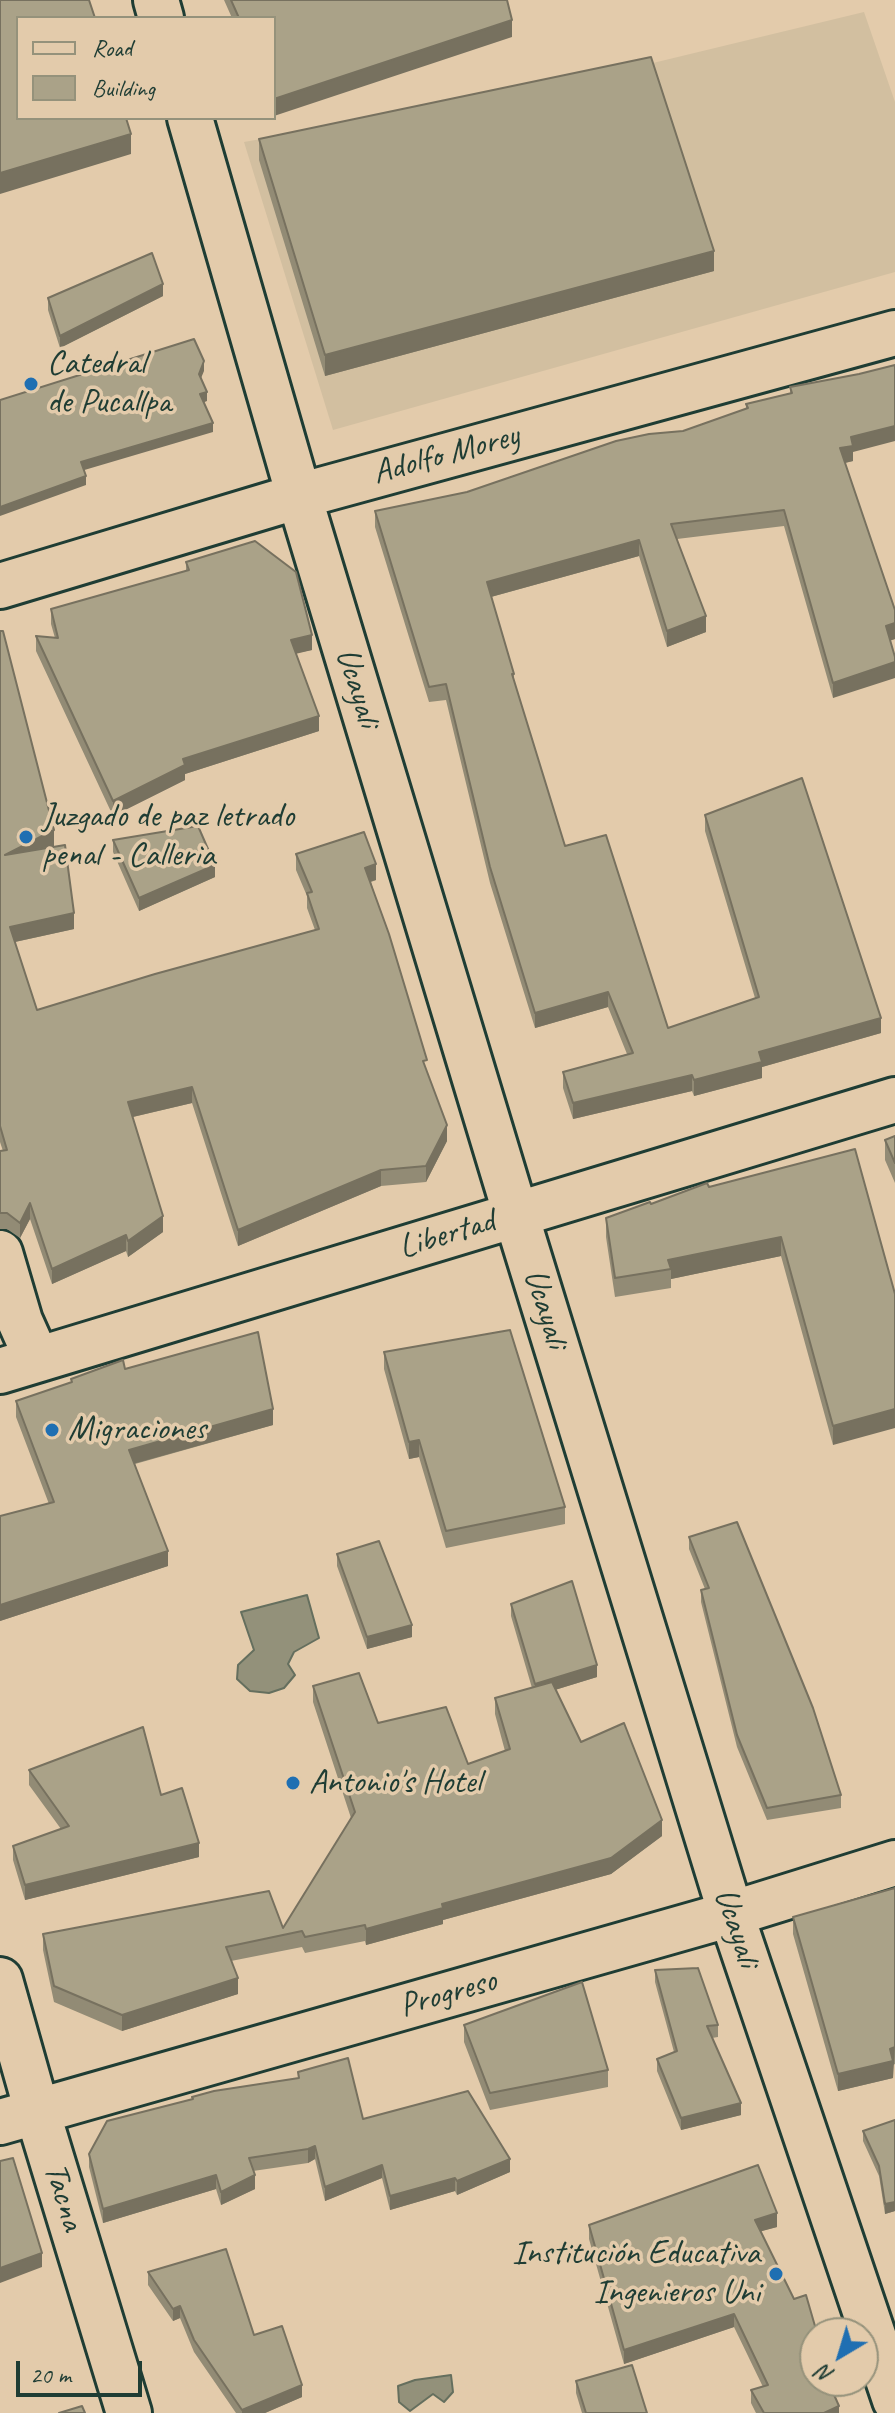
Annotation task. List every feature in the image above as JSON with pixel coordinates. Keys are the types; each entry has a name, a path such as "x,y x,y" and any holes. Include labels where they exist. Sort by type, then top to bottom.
{"street":[{"name":"Ucayali","path":"191,120 299,496 731,1914 895,2400"},
{"name":"Adolfo Morey","path":"0,586 299,496 895,333"},
{"name":"Libertad","path":"19,1365 895,1100"},
{"path":"0,1253 20,1321 19,1365"},
{"name":"Progreso","path":"18,2116 731,1914 895,1863"},
{"name":"Tacna","path":"0,1980 18,2116 129,2413"}],"shaded area":[{"path":"864,12 895,102 895,272 333,430 244,142 537,91"},
{"path":"307,1595 319,1638 294,1652 288,1664 295,1675 284,1688 269,1693 250,1691 237,1679 238,1665 254,1650 241,1612"},
{"path":"451,2375 453,2392 444,2402 433,2394 410,2411 399,2402 398,2386 415,2380"}],"building":[{"path":"0,0 89,0 94,16 16,16 16,120 127,120 131,134 0,173"},
{"path":"231,0 507,0 512,20 276,98 276,16 238,16"},
{"path":"651,57 714,251 325,355 259,139"},
{"path":"152,253 163,284 60,336 48,298"},
{"path":"194,339 204,361 199,374 207,392 200,394 213,423 81,462 86,476 0,507 0,400"},
{"path":"895,365 895,426 851,437 853,446 840,448 895,610 895,623 886,626 895,662 833,683 784,510 671,524 706,616 667,631 639,540 487,582 565,846 606,835 668,1028 759,997 705,815 802,778 881,1018 759,1052 762,1062 694,1080 692,1075 573,1103 563,1072 633,1053 608,992 535,1013 490,867 446,684 429,687 375,511 467,492 616,441 683,431 748,408 746,404 792,393 790,387"},
{"path":"255,541 296,572 312,635 291,640 319,716 183,759 185,765 113,801 36,636 58,638 51,609 189,570 186,562"},
{"path":"0,631 3,631 54,830 5,855 65,845 74,913 10,927 37,1010 319,929 307,893 312,892 296,854 364,832 376,864 365,868 389,934 427,1060 423,1061 447,1125 426,1166 381,1170 238,1230 192,1087 128,1102 163,1216 128,1241 126,1235 52,1269 30,1203 20,1223 7,1213 0,1213 0,1151 7,1150 0,1126"},
{"path":"198,826 215,865 139,898 113,840"},
{"path":"895,1136 895,1163 885,1140"},
{"path":"855,1149 895,1294 895,1409 833,1426 781,1237 668,1260 671,1269 615,1278 606,1218 707,1183 709,1187"},
{"path":"510,1330 565,1507 446,1531 419,1440 409,1442 384,1352"},
{"path":"258,1332 273,1409 129,1450 168,1551 0,1605 0,1516 54,1502 16,1401 123,1360 125,1369"},
{"path":"737,1522 813,1708 841,1795 767,1808 737,1735 701,1590 709,1588 689,1537"},
{"path":"379,1541 412,1625 367,1637 337,1554"},
{"path":"572,1581 597,1665 535,1684 511,1604"},
{"path":"359,1673 378,1723 446,1707 468,1764 510,1749 495,1698 552,1682 581,1742 624,1723 662,1820 611,1858 442,1904 443,1908 366,1929 365,1925 305,1937 302,1931 226,1947 238,1978 122,2015 54,1986 43,1934 269,1891 283,1928 355,1812 313,1686"},
{"path":"143,1727 161,1795 182,1788 199,1843 25,1885 13,1846 69,1826 29,1770"},
{"path":"895,1888 895,2047 890,2049 893,2061 838,2074 793,1917"},
{"path":"698,1968 718,2025 707,2026 741,2103 681,2118 657,2059 677,2051 655,1970"},
{"path":"582,1982 608,2070 490,2093 464,2025"},
{"path":"348,2058 363,2119 468,2091 510,2159 457,2181 455,2178 390,2196 382,2165 325,2187 315,2146 249,2158 255,2175 221,2192 216,2175 103,2209 89,2154 107,2121 214,2091 299,2078 298,2072"},
{"path":"895,2120 895,2202 885,2204 879,2166 863,2131"},
{"path":"13,2158 42,2253 0,2268 0,2161"},
{"path":"758,2165 777,2213 755,2220 794,2299 806,2295 812,2317 799,2317 799,2397 835,2397 839,2406 824,2413 764,2413 751,2390 768,2385 734,2314 624,2350 589,2225"},
{"path":"226,2249 254,2335 282,2326 302,2385 242,2410 194,2340 180,2306 173,2309 148,2272"},
{"path":"632,2365 647,2413 586,2413 576,2381"},
{"path":"82,2406 85,2413 59,2413"}],"place":[{"name":"Catedral de Pucallpa","path":"31,384"},
{"name":"Juzgado de paz letrado penal - Calleria","path":"26,837"},
{"name":"Migraciones","path":"52,1430"},
{"name":"Antonio's Hotel","path":"293,1783"},
{"name":"Institución Educativa Ingenieros Uni","path":"776,2274"}]}
